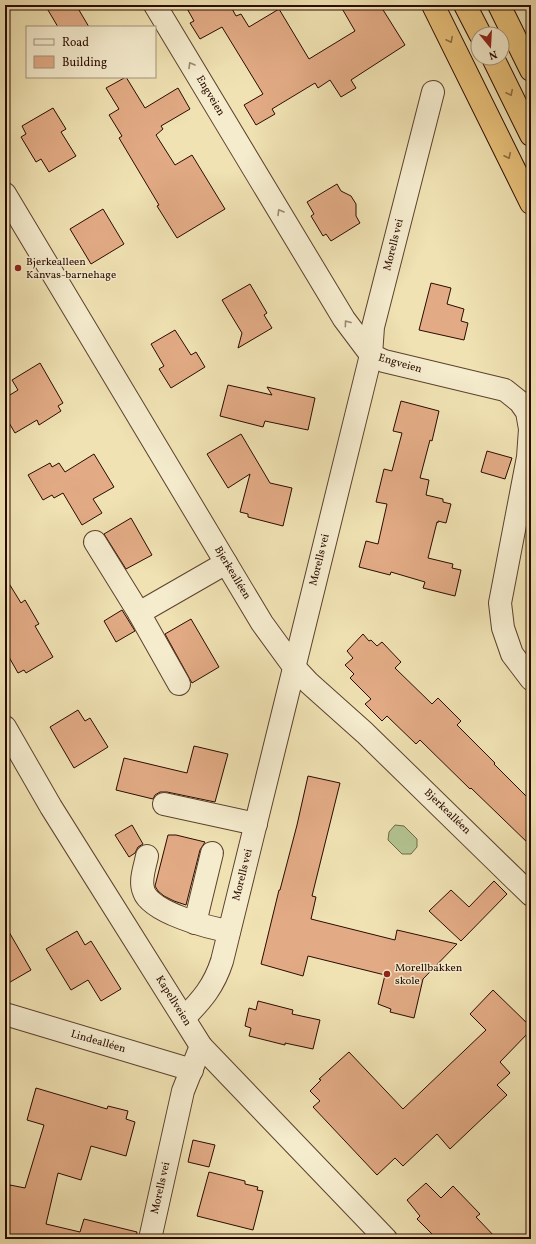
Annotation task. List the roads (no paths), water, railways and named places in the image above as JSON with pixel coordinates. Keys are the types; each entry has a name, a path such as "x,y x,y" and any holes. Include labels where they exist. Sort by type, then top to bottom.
{"highway":[{"path":"433,5 531,203"},
{"path":"465,5 476,26"},
{"path":"499,5 531,70"},
{"path":"497,66 531,135"}],"street":[{"name":"Engveien","path":"155,5 344,319 371,355 384,361 505,390 520,402 527,412 530,429 530,457 500,603 503,628 512,654 531,679"},
{"name":"Morells vei","path":"184,1018 208,992 218,973 371,355 373,327 433,92"},
{"name":"Bjerkealléen","path":"5,194 262,624 294,667 309,683 366,733 531,894"},
{"path":"95,542 179,684"},
{"path":"138,614 226,563"},
{"name":"Kapellveien","path":"5,727 49,803 201,1046 386,1239"},
{"path":"164,804 256,824"},
{"path":"195,923 212,853"},
{"path":"147,856 142,882 143,892 146,897 163,910 210,928 229,931"},
{"name":"Lindealléen","path":"5,1014 192,1070"},
{"name":"Morells vei","path":"150,1239 183,1091 201,1046"}],"place":[{"name":"Bjerkealleen Kanvas-barnehage","path":"18,268"},
{"name":"Morellbakken skole","path":"387,974"}]}
